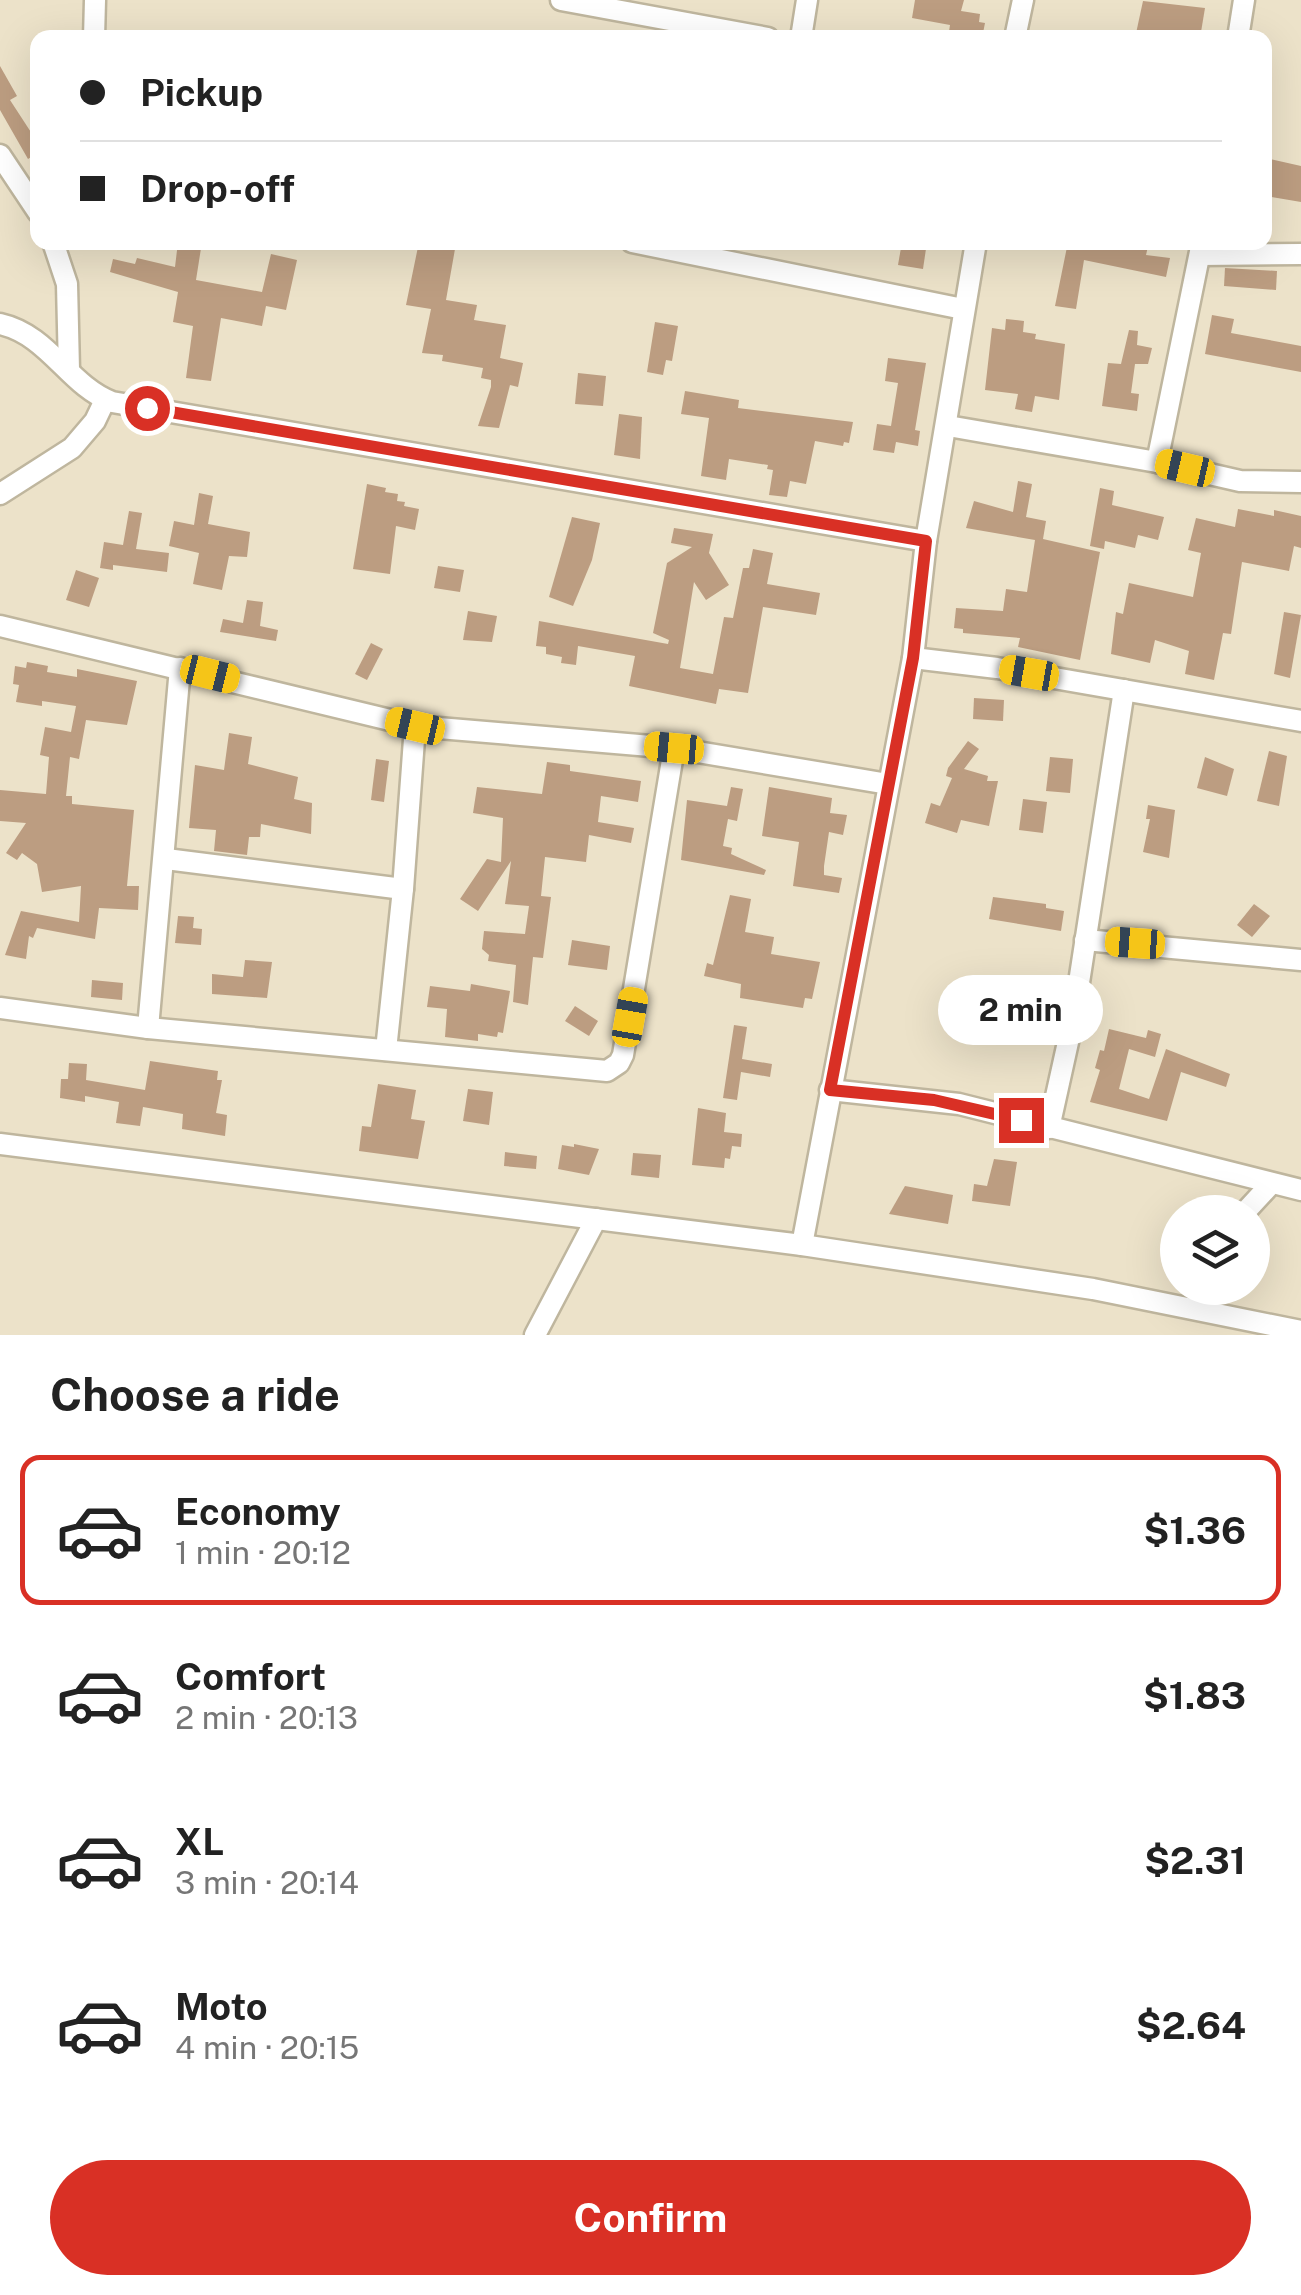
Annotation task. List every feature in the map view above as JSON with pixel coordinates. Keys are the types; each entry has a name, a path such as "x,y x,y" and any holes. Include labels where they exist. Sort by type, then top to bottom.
{"street":[{"path":"94,30 95,0"},
{"path":"562,0 598,3 729,30"},
{"path":"802,30 807,0"},
{"path":"1017,30 1023,0"},
{"path":"1239,30 1244,0"},
{"path":"0,155 30,200"},
{"path":"56,250 67,284 68,370"},
{"path":"671,250 962,309"},
{"path":"802,1245 913,658 926,541 974,250"},
{"path":"1157,462 1201,250"},
{"path":"1221,250 1301,254"},
{"path":"0,324 28,334 105,400 926,541"},
{"path":"0,494 72,448 95,421 105,400"},
{"path":"948,426 1157,462 1240,481 1301,482"},
{"path":"0,626 415,726 674,748 888,784"},
{"path":"913,658 1301,721"},
{"path":"148,1028 166,860 180,668"},
{"path":"1050,1128 1086,940 1124,690"},
{"path":"386,1050 404,889 415,726"},
{"path":"0,1008 148,1028 601,1072 619,1063 657,868 674,748"},
{"path":"166,860 404,889"},
{"path":"1086,940 1301,960"},
{"path":"830,1090 946,1102 1301,1190"},
{"path":"0,1144 1160,1294"},
{"path":"1261,1195 1270,1185"},
{"path":"535,1335 596,1219"},
{"path":"1206,1305 1301,1331"}],"building":[{"path":"915,0 964,0 961,11 980,14 979,22 985,23 984,30 949,30 950,25 912,18"},
{"path":"1143,1 1205,8 1201,30 1137,30"},
{"path":"0,66 17,96 10,100 30,131 28,159 0,110"},
{"path":"1272,160 1301,166 1301,202 1272,197"},
{"path":"177,250 201,250 196,280 262,292 271,254 297,260 286,310 266,306 262,326 221,318 211,381 186,378 193,326 173,322 178,292 110,272 113,259 135,264 137,258 175,267"},
{"path":"417,250 455,250 446,300 477,305 474,320 506,325 500,358 523,363 518,387 510,385 499,428 478,426 491,387 491,380 481,378 483,368 442,361 443,355 422,353 431,309 406,305"},
{"path":"901,250 926,250 923,269 898,265"},
{"path":"1066,250 1147,250 1146,255 1170,258 1166,277 1084,260 1076,309 1055,306"},
{"path":"1225,268 1277,271 1276,290 1224,286"},
{"path":"1212,315 1234,319 1231,333 1301,346 1301,372 1205,354"},
{"path":"1006,319 1024,321 1023,332 1036,334 1035,339 1065,344 1059,400 1035,396 1032,412 1015,409 1018,394 985,390 992,328 1005,330"},
{"path":"655,322 678,326 672,361 666,360 663,375 647,372"},
{"path":"1129,330 1138,331 1137,345 1152,348 1148,364 1135,364 1131,393 1139,394 1137,411 1102,406 1108,363 1121,364"},
{"path":"888,358 926,363 915,430 920,431 918,446 896,442 894,453 873,450 877,424 891,426 898,383 885,381"},
{"path":"578,373 606,376 603,406 575,404"},
{"path":"685,391 739,400 738,408 853,422 849,443 844,442 843,446 815,441 806,484 790,481 787,497 769,495 773,470 767,469 768,465 729,459 726,480 701,476 709,418 681,414"},
{"path":"619,414 642,417 640,459 614,455"},
{"path":"1018,481 1032,484 1026,517 1046,521 1043,539 1100,552 1080,660 1018,647 1020,638 963,633 963,629 954,628 956,608 1003,611 1006,589 1027,592 1035,540 966,528 974,501 1013,512"},
{"path":"367,484 386,488 385,492 398,494 397,501 405,502 404,506 419,509 415,530 396,526 390,574 353,569"},
{"path":"1100,488 1114,491 1112,505 1164,517 1158,540 1138,535 1135,548 1105,541 1104,549 1090,546"},
{"path":"199,493 213,496 208,524 250,532 247,557 229,556 222,590 193,584 199,553 169,546 174,521 194,525"},
{"path":"1238,509 1301,516 1301,548 1294,546 1289,571 1242,562 1231,634 1223,633 1214,680 1185,674 1189,651 1155,640 1150,663 1111,654 1116,612 1123,614 1129,583 1193,597 1201,553 1188,550 1196,518 1235,527"},
{"path":"129,511 142,513 136,549 169,553 167,572 113,565 113,570 100,568 104,542 123,545"},
{"path":"572,517 600,523 592,560 573,606 549,597"},
{"path":"674,528 713,534 709,553 729,585 706,600 694,582 680,668 713,674 724,617 733,618 743,568 749,568 753,549 773,553 767,584 820,593 816,615 763,607 748,693 719,689 716,704 629,686 635,656 578,646 576,665 561,663 562,657 546,654 546,647 536,646 539,621 668,644 669,640 653,633 667,563 692,547 671,543"},
{"path":"438,566 464,570 460,592 434,588"},
{"path":"76,570 99,578 89,607 66,600"},
{"path":"247,600 263,602 260,626 278,630 276,641 220,632 223,619 243,623"},
{"path":"468,611 497,616 492,642 463,640"},
{"path":"1284,612 1301,615 1290,678 1274,674"},
{"path":"371,643 383,649 367,680 355,674"},
{"path":"27,662 48,666 47,672 77,677 77,669 137,681 127,725 86,720 79,759 70,757 66,796 72,796 72,804 134,810 127,886 139,886 138,910 99,908 95,939 37,928 33,938 29,936 26,959 5,955 21,911 79,922 81,886 42,892 37,864 22,853 17,860 6,853 26,823 0,821 0,790 46,794 49,757 40,755 45,727 71,732 76,706 16,702 19,685 13,684 15,666 26,668"},
{"path":"974,698 1004,700 1003,721 973,719"},
{"path":"229,733 252,737 248,764 298,777 294,799 312,803 311,834 261,824 260,837 249,837 247,855 214,851 216,830 189,828 195,765 224,770"},
{"path":"968,741 979,749 964,769 988,776 987,781 998,781 989,826 961,820 957,833 925,823 931,803 940,806 952,778 946,776 948,768"},
{"path":"1269,751 1287,756 1279,806 1257,801"},
{"path":"1050,757 1073,759 1070,793 1046,791"},
{"path":"1205,757 1234,769 1227,796 1197,788"},
{"path":"376,759 389,761 384,802 371,800"},
{"path":"547,762 570,765 570,771 641,781 638,802 601,796 598,822 634,828 631,843 589,835 586,862 545,857 541,896 551,897 543,958 533,957 528,1005 513,1002 516,965 488,961 489,955 482,949 484,931 525,934 529,906 505,904 511,861 478,911 460,899 487,859 501,862 503,818 473,813 477,787 542,794"},
{"path":"731,787 743,789 737,821 728,819 723,846 732,848 731,854 766,870 764,875 681,860 687,800 727,806"},
{"path":"769,787 832,798 830,813 847,815 843,835 829,832 824,866 824,875 842,878 839,893 793,886 799,842 762,836"},
{"path":"1023,799 1047,802 1043,833 1019,830"},
{"path":"1148,805 1175,810 1169,858 1143,852 1150,819 1146,819"},
{"path":"730,895 751,899 745,932 774,937 771,954 820,962 812,999 805,998 803,1008 740,998 741,984 704,976 707,963 713,965"},
{"path":"993,897 1046,904 1046,908 1064,911 1061,931 989,919"},
{"path":"1254,904 1270,916 1252,937 1237,925"},
{"path":"178,916 194,917 193,928 202,929 201,945 175,943"},
{"path":"572,940 610,946 607,970 568,965"},
{"path":"245,960 272,962 267,998 212,994 212,974 243,977"},
{"path":"92,980 123,983 122,1000 91,997"},
{"path":"471,984 510,991 503,1033 498,1032 497,1037 478,1034 478,1041 445,1037 447,1009 427,1007 430,986 470,991"},
{"path":"575,1006 598,1021 589,1036 565,1021"},
{"path":"734,1025 747,1027 742,1059 772,1064 770,1077 741,1072 737,1100 723,1098"},
{"path":"1109,1029 1146,1038 1148,1030 1161,1034 1155,1057 1129,1049 1119,1089 1149,1099 1166,1049 1230,1074 1226,1087 1181,1072 1167,1121 1090,1102 1100,1070 1095,1068"},
{"path":"150,1061 218,1071 217,1080 222,1080 216,1113 227,1115 225,1136 182,1129 183,1114 143,1107 140,1126 116,1123 119,1102 85,1096 85,1102 60,1098 61,1079 68,1079 69,1063 87,1064 86,1080 145,1090"},
{"path":"378,1084 416,1090 411,1119 425,1121 418,1159 359,1151 362,1126 371,1127"},
{"path":"468,1089 493,1092 489,1125 463,1121"},
{"path":"698,1108 726,1113 724,1132 742,1134 741,1147 732,1146 724,1168 692,1165"},
{"path":"562,1145 599,1149 589,1175 558,1169"},
{"path":"505,1152 537,1156 536,1169 504,1166"},
{"path":"633,1153 661,1155 659,1178 631,1175"},
{"path":"994,1159 1017,1162 1010,1206 972,1201 974,1184 987,1186"},
{"path":"905,1186 953,1195 948,1224 889,1214"}],"route":[{"path":"147,408 926,541 913,658 830,1090 934,1100 1021,1120"}]}
